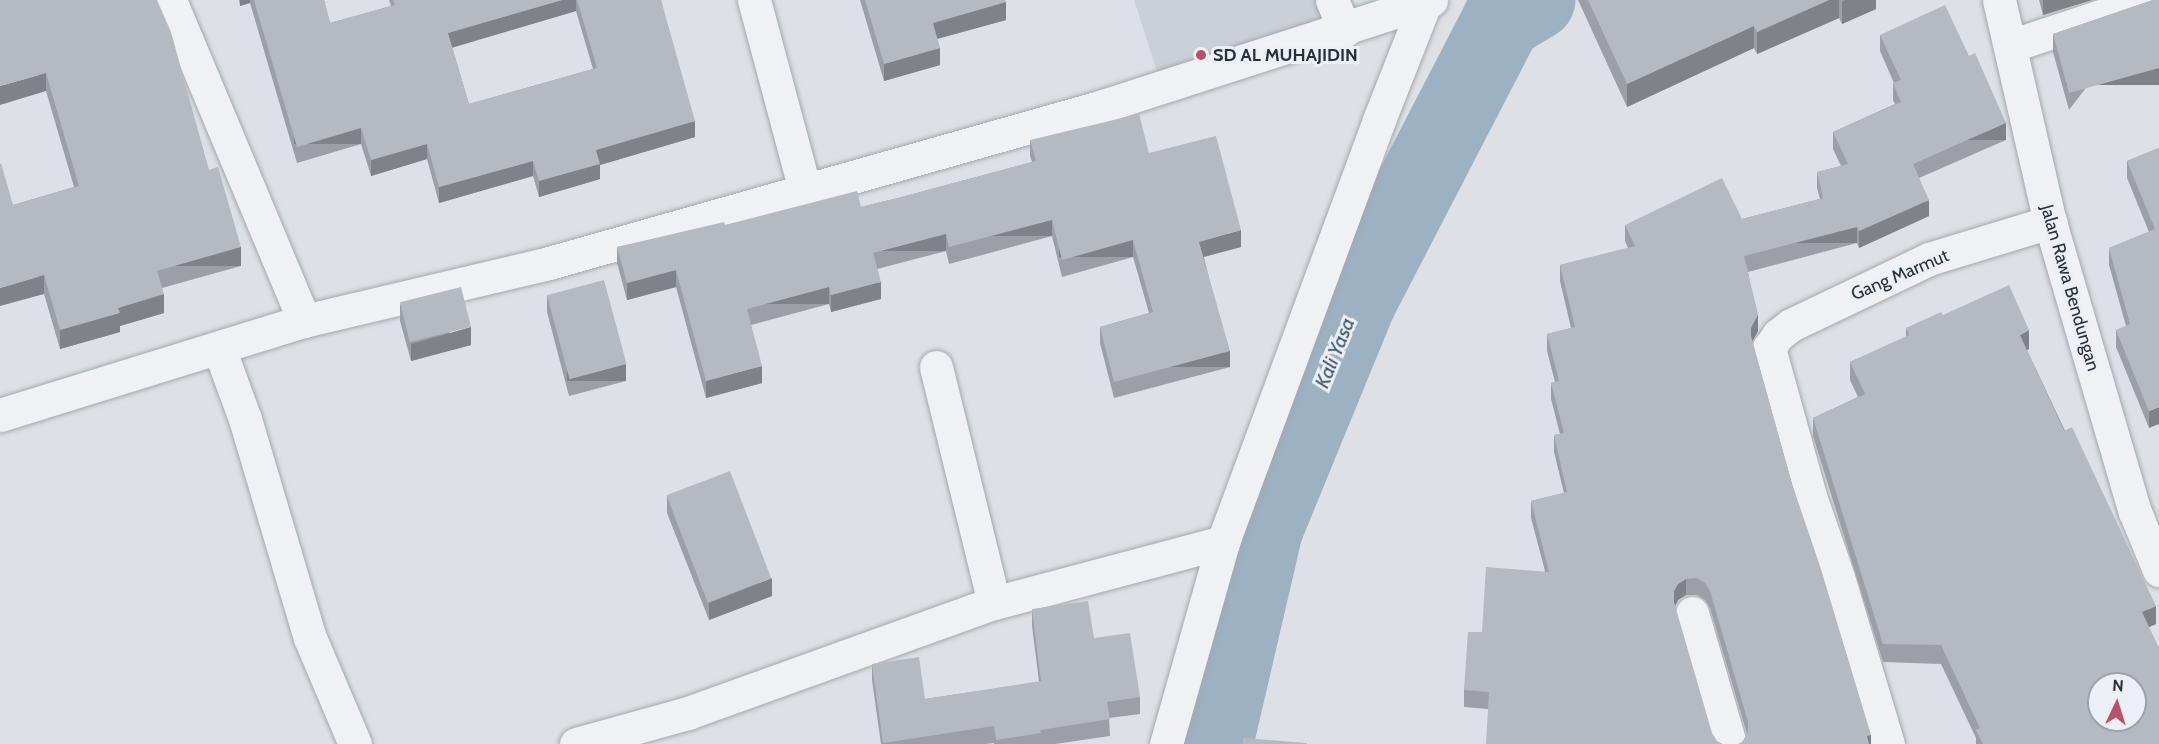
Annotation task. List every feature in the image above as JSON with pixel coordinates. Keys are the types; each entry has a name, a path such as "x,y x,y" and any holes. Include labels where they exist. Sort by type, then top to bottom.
{"street":[{"path":"170,0 304,321"},
{"path":"754,0 805,191"},
{"path":"1332,0 1345,30"},
{"name":"Jalan Rawa Bendungan","path":"1999,0 2050,222 2135,512 2159,570"},
{"path":"2010,46 2149,0"},
{"path":"0,414 304,321 549,263 1100,107 1428,2"},
{"path":"1166,744 1223,543 1379,120 1428,2"},
{"name":"Gang Marmut","path":"1888,744 1841,587 1810,496 1769,348 1778,335 1814,312 1929,259 2050,222"},
{"path":"219,348 245,420 310,638 355,744"},
{"path":"936,367 994,603"},
{"path":"576,744 688,713 994,603 1223,543"},
{"path":"1692,613 1730,744"}],"shaded area":[{"name":"SD AL MUHAJIDIN","path":"1134,0 1327,0 1338,24 1162,87"}],"building":[{"path":"0,0 157,0 171,32 209,170 218,167 241,247 157,271 164,294 118,308 120,313 60,330 44,275 0,288 0,164 13,205 79,186 46,73 0,86"},
{"path":"254,0 324,0 330,23 395,5 393,0 562,0 448,33 469,104 597,68 577,0 661,0 695,121 596,150 600,164 539,181 533,161 439,187 427,144 371,160 361,128 297,147"},
{"path":"865,0 1005,0 1006,2 933,23 940,48 884,64"},
{"path":"1588,0 1829,0 1757,32 1754,26 1627,84"},
{"path":"2153,0 2159,0 2159,68 2069,93 2053,34"},
{"path":"1945,5 1969,56 1975,53 2006,123 1913,164 1929,200 1859,231 1857,227 1744,256 1758,314 1751,328 1751,336 1792,484 1820,566 1871,735 1867,736 1869,744 1738,744 1743,741 1748,732 1748,722 1710,591 1705,583 1697,578 1686,579 1678,584 1674,591 1674,602 1712,733 1717,741 1723,744 1486,744 1489,692 1464,690 1468,632 1482,632 1486,567 1549,572 1531,501 1567,492 1554,435 1564,433 1551,383 1559,381 1547,334 1575,327 1560,265 1635,246 1625,225 1722,178 1742,219 1823,198 1817,172 1848,164 1833,132 1901,102 1893,83 1901,80 1880,35"},
{"path":"1139,114 1149,153 1216,136 1241,230 1199,242 1230,351 1114,382 1100,327 1153,312 1133,240 1062,260 1052,220 949,247 946,234 873,253 881,282 831,295 829,287 747,309 762,366 706,381 676,270 627,283 617,247 724,222 725,225 857,191 861,207 898,198 1036,161 1030,140"},
{"path":"2159,148 2159,407 2149,411 2116,330 2130,324 2109,248 2155,229 2127,161"},
{"path":"604,280 627,364 570,379 547,295"},
{"path":"2009,285 2029,330 2020,335 2064,431 2072,427 2156,606 2142,612 2159,648 2159,744 1983,744 1976,730 1980,728 1941,645 1883,644 1813,418 1865,394 1850,362 1909,335 1906,328 1941,312 1943,315"},
{"path":"461,287 471,327 410,342 400,302"},
{"path":"730,471 771,578 708,603 667,495"},
{"path":"1088,601 1094,638 1130,633 1140,697 1107,702 1110,719 1040,730 1041,733 996,740 994,726 883,743 872,664 919,657 925,699 1041,681 1032,609"},
{"path":"1243,738 1307,743 1307,744 1243,744"}],"waterway":[{"name":"Kali Yasa","path":"1213,744 1263,529 1356,302 1502,20 1535,0"}],"place":[{"name":"SD AL MUHAJIDIN","path":"1201,55"}]}
